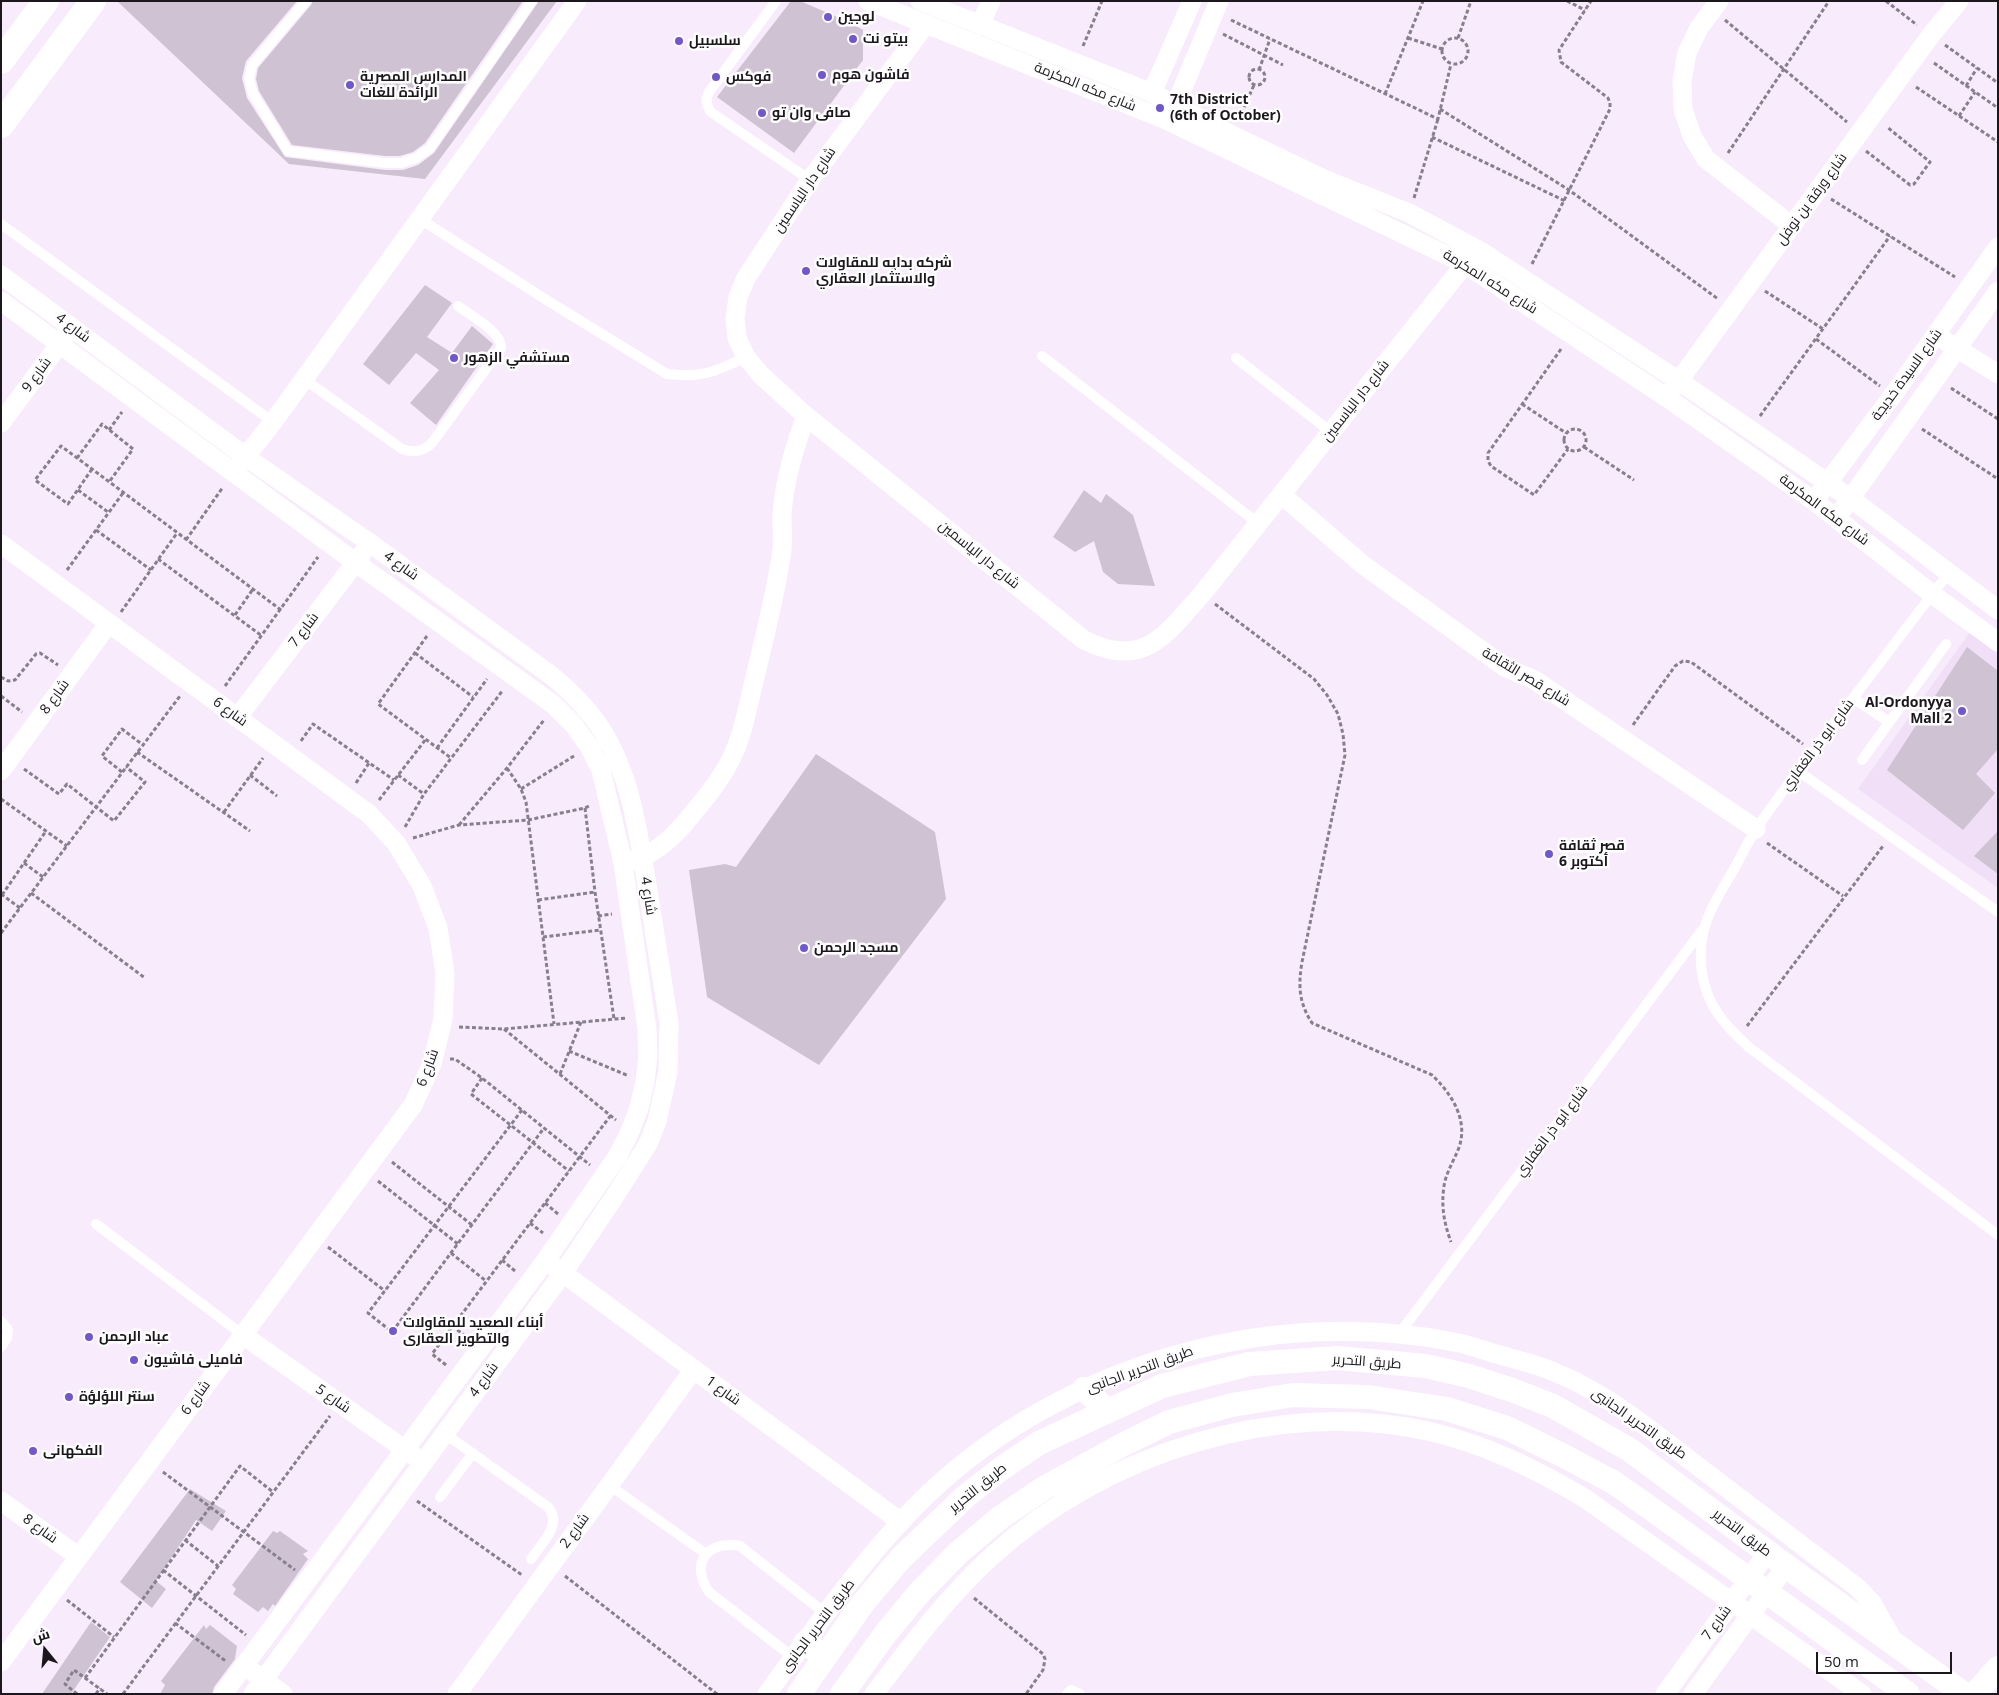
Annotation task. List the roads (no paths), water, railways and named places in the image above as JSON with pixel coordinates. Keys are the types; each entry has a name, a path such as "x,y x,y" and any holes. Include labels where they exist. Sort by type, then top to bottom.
{"main road":[{"path":"1,61 46,1"},
{"path":"1,125 93,1"}],"street":[{"path":"233,472 304,380 577,1"},
{"name":"شارع مكه المكرمة","path":"868,1 1164,119 1465,264 1666,397 1814,501 1932,594 1998,642"},
{"name":"شارع مكه المكرمة","path":"920,1 1152,93 1232,135 1324,179 1409,213 1482,252 1679,381 1850,498 1998,610"},
{"path":"980,25 991,1"},
{"path":"1152,93 1192,1"},
{"name":"شارع ورقة بن نوفل","path":"1666,397 1919,52 1959,1"},
{"path":"1716,5 1699,28 1687,53 1682,81 1683,109 1692,136 1706,159 1792,226"},
{"path":"1176,104 1214,13"},
{"name":"شارع دار الياسمين","path":"926,24 810,180 746,278 738,297 735,318 737,338 746,357 761,375 806,416 1084,640 1102,649 1121,652 1140,650 1157,641 1202,594 1465,264"},
{"name":"شارع السيدة خديجة","path":"1814,501 1893,395 1998,247"},
{"name":"شارع 4","path":"1,274 246,457 370,543 572,692 603,731 615,753 624,777 642,858 669,1023 670,1048 664,1097 648,1144 562,1273 258,1687"},
{"name":"شارع السيدة خديجة","path":"1837,518 1998,291"},
{"name":"شارع 4","path":"1,301 355,562 554,705 573,724 589,746 601,770 623,863 647,1029 648,1056 645,1082 629,1134 617,1157 546,1260 223,1694"},
{"name":"شارع 9","path":"1,423 72,327"},
{"path":"1935,335 1998,374"},
{"path":"623,863 642,858 669,839 716,786 732,756 741,732 775,592 782,548 782,516 786,483 795,446 806,416"},
{"name":"شارع قصر الثقافة","path":"1282,495 1362,564 1506,668 1533,679 1755,831"},
{"name":"شارع 7","path":"237,718 370,543"},
{"name":"شارع 6","path":"1,544 369,814 396,843 422,886 438,928 445,973 443,1019 432,1064 413,1105 1,1662"},
{"name":"شارع 8","path":"5,765 110,624"},
{"name":"شارع 1","path":"546,1260 901,1522"},
{"name":"طريق التحرير الجانبى","path":"767,1694 826,1614 901,1522 929,1494 972,1457 1019,1424 1084,1389 1174,1354 1229,1341 1286,1333 1343,1331 1400,1334 1456,1342 1554,1371 1596,1392 1644,1425 1858,1588 1872,1603 1894,1643"},
{"name":"شارع 5","path":"243,1335 423,1463"},
{"name":"طريق التحرير","path":"799,1694 863,1603 901,1558 966,1496 1002,1468 1039,1443 1162,1386 1249,1364 1337,1358 1426,1366 1469,1376 1553,1406 1630,1450 1964,1694"},
{"name":"شارع 2","path":"457,1694 694,1369"},
{"path":"1084,1389 1108,1411"},
{"path":"842,1694 886,1633 919,1593 952,1560 1001,1517 1044,1488 1124,1444 1169,1422 1232,1405 1293,1395 1368,1397 1447,1409 1507,1428 1613,1482 1908,1694"},
{"path":"874,1694 921,1632 960,1586 993,1555 1030,1526 1068,1500 1109,1478 1151,1459 1204,1440 1259,1427 1316,1421 1372,1422 1428,1431 1482,1446 1534,1469 1583,1498 1862,1694"},
{"name":"شارع 8","path":"1,1501 79,1557"},
{"name":"شارع 7","path":"1693,1694 1751,1616 1758,1586 1777,1559"},
{"name":"شارع 7","path":"1665,1694 1732,1602 1758,1586"},
{"path":"799,1650 825,1657"},
{"path":"241,1668 258,1687 283,1694"},
{"path":"1975,1694 1998,1668"}],"lane":[{"path":"306,1 252,65 249,80 253,94 288,151 385,163 401,163 416,158 430,148 532,1"},
{"path":"776,1 709,92 706,99 707,105 711,112 810,180"},
{"path":"420,218 545,299 667,374 690,377 712,373 746,357"},
{"path":"1,224 273,422"},
{"path":"304,380 402,449 409,451 422,450 432,443 501,348 501,341 496,334 458,306"},
{"path":"1042,356 1259,524"},
{"path":"1236,358 1331,432"},
{"name":"شارع ابو ذر الغفاري","path":"1949,573 1812,752 1755,831 1710,912 1701,946 1704,982 1718,1015 1728,1030 1998,1235"},
{"path":"1862,760 1946,644"},
{"path":"1853,698 1889,722"},
{"path":"1798,771 1998,912"},
{"name":"شارع ابو ذر الغفاري","path":"1400,1334 1704,929"},
{"path":"96,1224 243,1335"},
{"path":"1,1321 8,1330 7,1338 1,1346"},
{"path":"444,1433 548,1507 552,1512 555,1518 552,1528 531,1558"},
{"path":"440,1497 473,1453"},
{"path":"609,1485 706,1554"},
{"path":"799,1650 708,1592 701,1581 700,1567 706,1554 716,1547 728,1544 740,1546 826,1614"},
{"path":"1067,1694 1071,1690 1080,1694"}],"place":[{"name":"لوجين","path":"828,17"},
{"name":"بيتو نت","path":"853,39"},
{"name":"سلسبيل","path":"679,41"},
{"name":"فاشون هوم","path":"822,75"},
{"name":"فوكس","path":"716,77"},
{"name":"المدارس المصرية الرائدة للغات","path":"350,85"},
{"name":"7th District (6th of October)","path":"1160,108"},
{"name":"صافى وان تو","path":"762,113"},
{"name":"شركه بدايه للمقاولات والاستثمار العقاري","path":"806,271"},
{"name":"مستشفي الزهور","path":"454,358"},
{"name":"Al-Ordonyya Mall 2","path":"1962,711"},
{"name":"قصر ثقافة 6 أكتوبر","path":"1549,854"},
{"name":"مسجد الرحمن","path":"804,948"},
{"name":"أبناء الصعيد للمقاولات والتطوير العقارى","path":"393,1331"},
{"name":"عباد الرحمن","path":"89,1337"},
{"name":"فاميلى فاشيون","path":"134,1360"},
{"name":"سنتر اللؤلؤة","path":"69,1397"},
{"name":"الفكهانى","path":"33,1451"}]}
